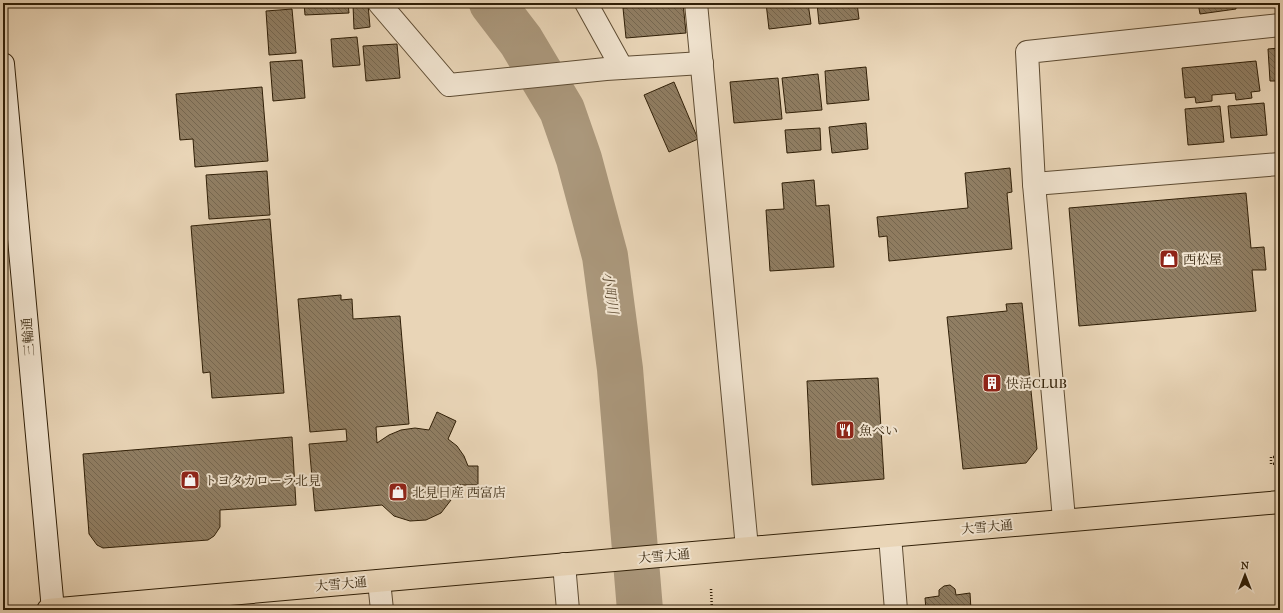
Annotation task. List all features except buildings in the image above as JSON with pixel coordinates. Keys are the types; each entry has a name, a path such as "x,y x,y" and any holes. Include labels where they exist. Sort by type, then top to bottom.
{"highway":[{"name":"大雪大通","path":"48,610 1280,502"}],"street":[{"path":"379,3 450,85 614,69 702,63"},
{"path":"586,3 614,69"},
{"path":"696,3 747,548"},
{"path":"1064,520 1034,184 1027,52 1280,25"},
{"name":"三輪通","path":"3,64 53,610"},
{"path":"1034,184 1280,164"},
{"path":"890,536 896,610"},
{"path":"564,564 568,610"},
{"path":"379,581 382,610"}],"path":[{"path":"1280,457 1271,458 1271,464 1280,463"},
{"path":"711,589 712,610"}],"waterway":[{"name":"小町川","path":"492,3 521,41 562,110 579,159 605,256 620,369 640,610"}],"place":[{"name":"西松屋","path":"1169,259"},
{"name":"快活CLUB","path":"992,383"},
{"name":"魚べい","path":"845,430"},
{"name":"トヨタカローラ北見","path":"190,480"},
{"name":"北見日産 西富店","path":"398,492"}]}
